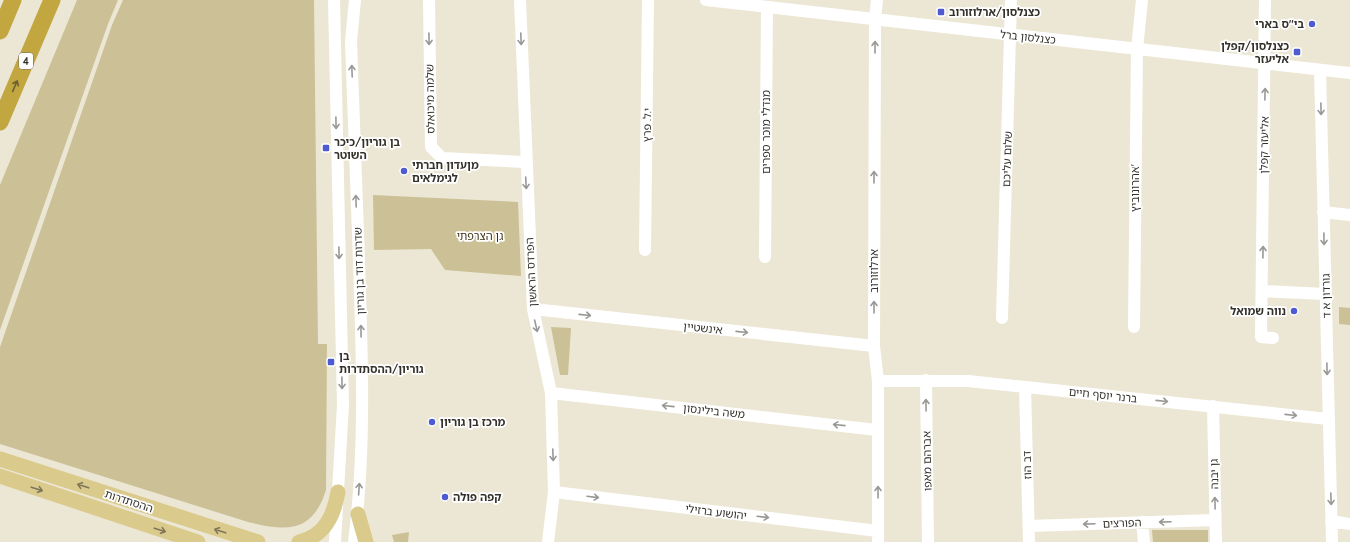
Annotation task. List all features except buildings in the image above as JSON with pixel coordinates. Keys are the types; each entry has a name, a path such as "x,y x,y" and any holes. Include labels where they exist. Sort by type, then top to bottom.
{"highway":[{"path":"0,30 13,0"},
{"name":"4","path":"0,122 52,0"}],"main road":[{"name":"ההסתדרות","path":"0,458 258,542"},
{"name":"ההסתדרות","path":"0,476 198,542"},
{"path":"299,542 320,533 335,507 338,492"},
{"path":"358,514 366,542"}],"street":[{"name":"שדרות דוד בן גוריון","path":"334,0 343,405 335,542"},
{"name":"שדרות דוד בן גוריון","path":"354,542 358,514 361,466 361,354 351,41 355,0"},
{"name":"שלמה מיכואלס","path":"429,0 431,147 442,158 525,162"},
{"name":"הפרדס הראשון","path":"520,0 525,162 533,309 551,393 554,492 548,542"},
{"name":"י.ל. פרץ","path":"645,250 648,0"},
{"name":"כצנלסון ברל","path":"706,0 1010,36 1350,73"},
{"name":"ארלוזורוב","path":"878,0 875,19 874,346 878,381 878,537"},
{"name":"שלום עליכם","path":"1002,318 1011,0"},
{"name":"אהרונוביץ'","path":"1134,327 1136,49 1142,0"},
{"name":"אליעזר קפלן","path":"1265,0 1266,64 1261,337 1274,338"},
{"name":"מנדלי מוכר ספרים","path":"765,257 767,7"},
{"name":"גורדון א ד","path":"1320,70 1332,542"},
{"path":"1323,212 1350,215"},
{"path":"1262,290 1325,294"},
{"name":"אינשטיין","path":"533,309 874,346"},
{"name":"אברהם מאפו","path":"926,380 928,542"},
{"name":"ברנר יוסף חיים","path":"878,381 968,381 1328,419"},
{"name":"דב הוז","path":"1025,387 1029,542"},
{"name":"משה בילינסון","path":"551,393 877,430"},
{"name":"גן יבנה","path":"1213,406 1216,542"},
{"name":"יהושוע ברזילי","path":"554,492 878,537"},
{"name":"הפורצים","path":"1029,526 1215,520"},
{"path":"1331,521 1350,524"},
{"path":"1142,522 1144,542"}],"green space":[{"path":"77,0 118,0 108,24 0,330 0,185"},
{"path":"123,0 314,0 318,344 327,344 326,490 313,515 305,522 296,526 274,527 248,522 0,444 0,347 112,25"},
{"name":"גן הצרפתי","path":"373,195 518,202 521,276 445,270 431,249 374,250"},
{"path":"1339,307 1350,308 1350,325 1339,324"},
{"path":"551,327 571,328 568,375 560,375"},
{"path":"1152,530 1208,530 1208,542 1153,542"},
{"path":"409,532 408,542 394,542 392,535"}],"place":[{"name":"כצנלסון/ארלוזורוב","path":"941,12"},
{"name":"בי\"ס בארי","path":"1312,24"},
{"name":"כצנלסון/קפלן אליעזר","path":"1297,52"},
{"name":"בן גוריון/כיכר השוטר","path":"326,148"},
{"name":"מןעדון חברתי לגימלאים","path":"404,171"},
{"name":"נווה שמואל","path":"1294,311"},
{"name":"בן גוריון/ההסתדרות","path":"331,362"},
{"name":"מרכז בן גוריון","path":"432,422"},
{"name":"קפה פולה","path":"445,497"}]}
